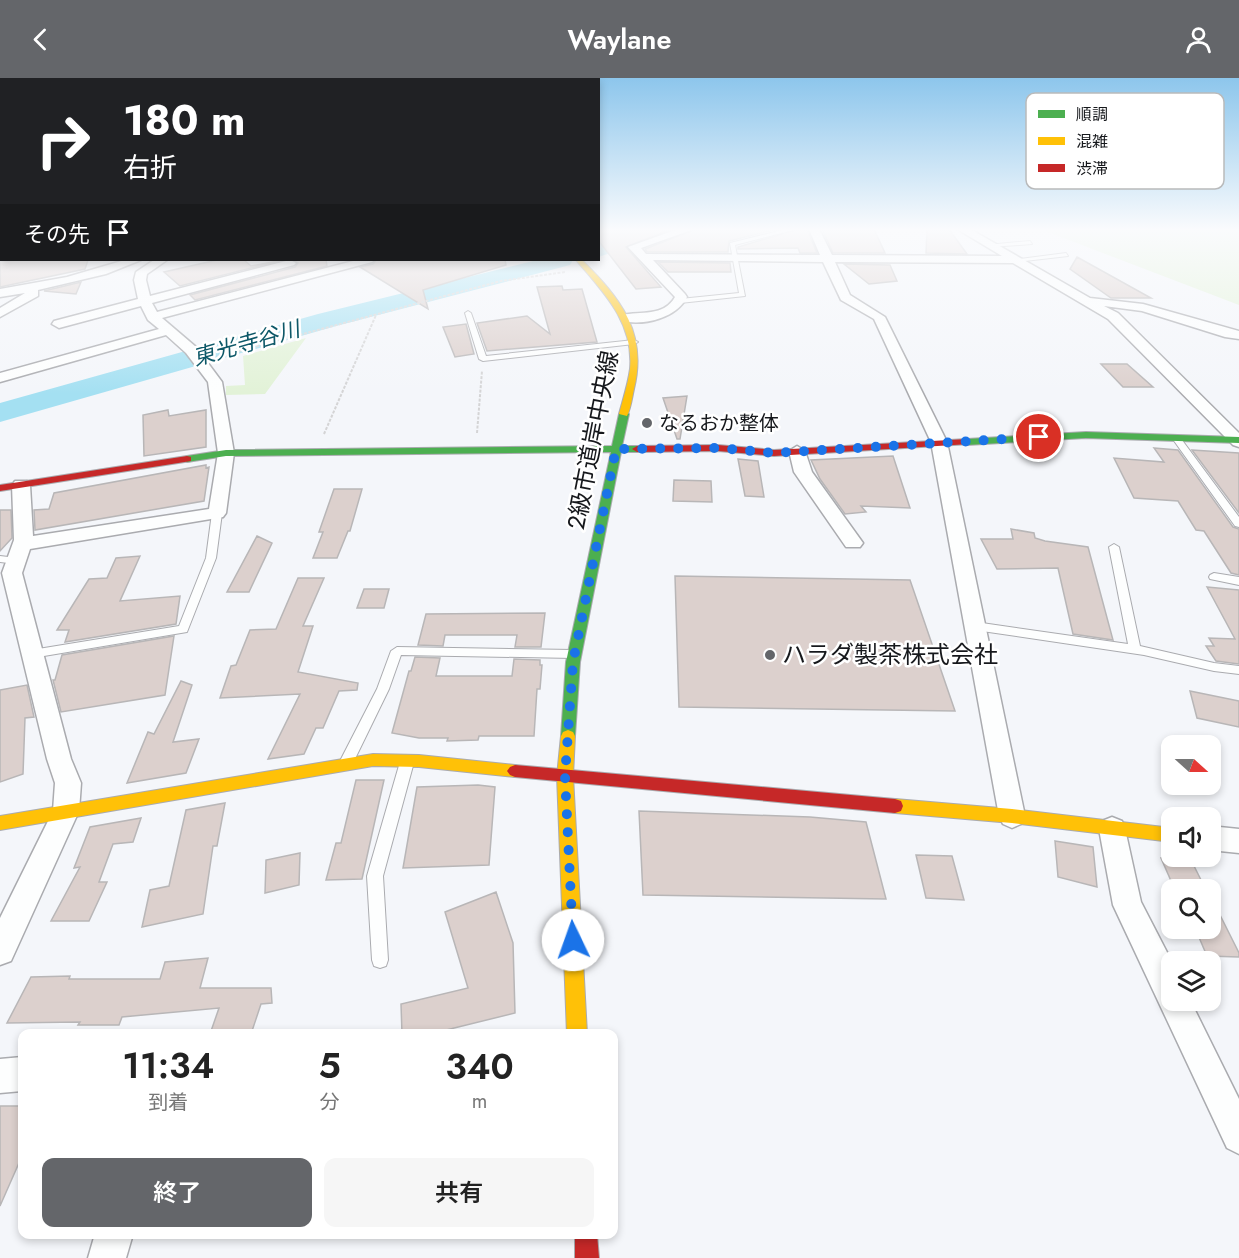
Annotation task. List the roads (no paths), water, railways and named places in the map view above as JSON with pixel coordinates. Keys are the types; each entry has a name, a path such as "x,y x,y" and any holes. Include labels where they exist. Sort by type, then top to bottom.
{"street":[{"path":"0,293 58,284"},
{"path":"13,555 217,513 226,453 214,382 191,350 153,317 145,301 141,284"},
{"path":"59,324 210,284"},
{"path":"153,317 278,284"},
{"name":"2級市道岸中央線","path":"577,1029 565,776 575,654 634,367 634,342 627,318 613,295 602,284"},
{"path":"627,318 672,311 681,297 669,284"},
{"path":"839,284 845,297 879,317 939,442 1012,816"},
{"path":"1058,284 1113,316 1238,440"},
{"path":"0,313 43,288"},
{"path":"1087,301 1123,302 1142,306 1225,333 1239,335"},
{"path":"0,378 169,330"},
{"path":"0,950 66,812 68,783 59,759 12,573 13,555 24,540 11,487 226,453 718,448 774,453 1086,435 1238,440"},
{"path":"797,451 803,472 853,543"},
{"path":"0,823 372,760 407,761 1012,816 1161,834"},
{"path":"1112,829 1127,905 1161,975"},
{"path":"1221,839 1239,841"},
{"path":"1178,1011 1239,1136"},
{"path":"0,1076 18,1074"},
{"path":"107,1258 113,1239"},
{"path":"586,1239 587,1258"}],"lane":[{"path":"680,301 743,295 740,284"},
{"path":"468,313 483,359 634,342"},
{"path":"1176,438 1239,524"},
{"path":"32,654 183,629 211,558 217,513"},
{"path":"1114,547 1135,650"},
{"path":"1214,577 1239,581"},
{"path":"975,626 1135,650 1239,670"},
{"path":"345,764 383,690 397,651 575,654"},
{"path":"380,960 375,876 407,761"}],"waterway":[{"name":"東光寺谷川","path":"0,413 327,320 468,284"}],"place":[{"name":"なるおか整体","path":"647,423"},
{"name":"ハラダ製茶株式会社","path":"770,655"}]}
